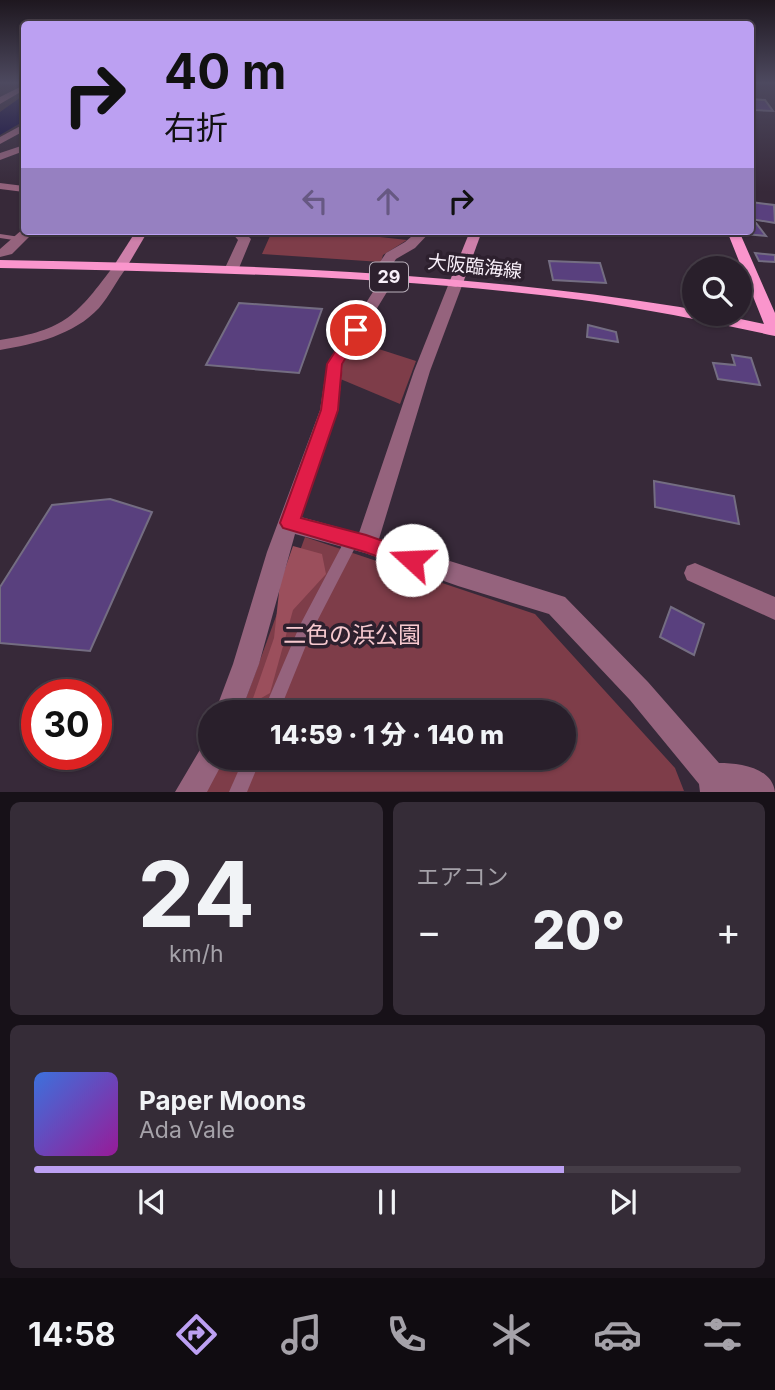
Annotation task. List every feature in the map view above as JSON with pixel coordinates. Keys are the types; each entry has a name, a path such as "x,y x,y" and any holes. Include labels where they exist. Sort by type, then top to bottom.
{"main road":[{"path":"735,235 769,299 775,331"},
{"name":"大阪臨海線","path":"0,264 380,282"},
{"name":"大阪臨海線","path":"0,273 232,268 639,306 775,331"},
{"name":"大阪臨海線","path":"454,288 775,342"}],"street":[{"path":"0,141 21,129"},
{"path":"0,157 21,149"},
{"path":"0,186 21,189"},
{"path":"0,253 7,251 25,235"},
{"path":"0,345 62,328 88,311 139,235"},
{"path":"232,268 244,239 240,235"},
{"path":"232,700 246,664 278,551 329,410 335,364 380,282 391,256 421,235"},
{"path":"359,542 474,235"},
{"path":"289,523 359,542 458,576 557,605 639,691 713,784 743,778 762,792"},
{"path":"695,573 775,609"},
{"path":"190,792 204,770"}],"lane":[{"path":"0,236 25,235"},
{"path":"276,700 305,630 359,542"},
{"path":"237,792 247,770"}],"green space":[{"path":"266,235 362,235 407,240 383,255 381,262 262,254 270,236"},
{"path":"357,342 416,361 400,404 338,378 342,365"},
{"name":"二色の浜公園","path":"305,537 535,614 675,768 684,791 201,792 214,770 576,770 576,700 245,700"}],"shaded area":[{"path":"0,119 21,119 21,123 0,135"},
{"path":"293,546 322,554 326,574 293,610 270,693 252,700 274,638 280,583"}],"building":[{"path":"754,202 774,205 775,223 754,220"},
{"path":"754,223 756,223 766,236 754,235"},
{"path":"755,253 775,255 775,262 759,261"},
{"path":"549,261 600,263 606,283 553,280"},
{"path":"239,303 322,309 299,373 206,365"},
{"path":"588,325 616,332 618,342 587,337"},
{"path":"732,355 751,358 760,385 718,379 713,363 735,365"},
{"path":"654,481 734,496 739,524 655,507"},
{"path":"110,499 152,512 90,651 0,643 0,587 52,505"},
{"path":"671,607 704,624 694,655 660,637"}],"route":[{"path":"356,330 335,364 329,410 289,523 412,560"}]}
